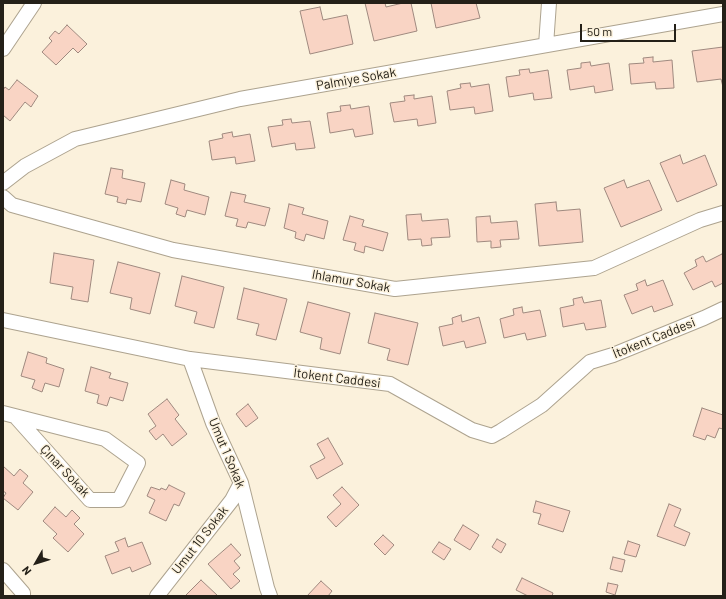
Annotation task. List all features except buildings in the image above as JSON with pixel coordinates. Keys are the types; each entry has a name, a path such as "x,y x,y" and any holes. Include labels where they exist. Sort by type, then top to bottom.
{"street":[{"path":"3,49 34,3"},
{"path":"546,45 549,3"},
{"name":"Palmiye Sokak","path":"3,183 25,166 75,139 240,99 723,14"},
{"name":"Ihlamur Sokak","path":"3,197 12,205 173,250 395,289 594,268 700,220 723,213"},
{"name":"İtokent Caddesi","path":"3,320 190,358 390,384 472,430 492,436 542,405 590,362 613,355 723,309"},
{"name":"Umut 1 Sokak","path":"190,358 213,423 241,483 270,596"},
{"name":"Çınar Sokak","path":"9,415 105,439 138,464 119,500 90,500 9,415"},
{"name":"Umut 10 Sokak","path":"157,596 232,500 241,483"},
{"path":"3,570 23,592 23,596"}]}
